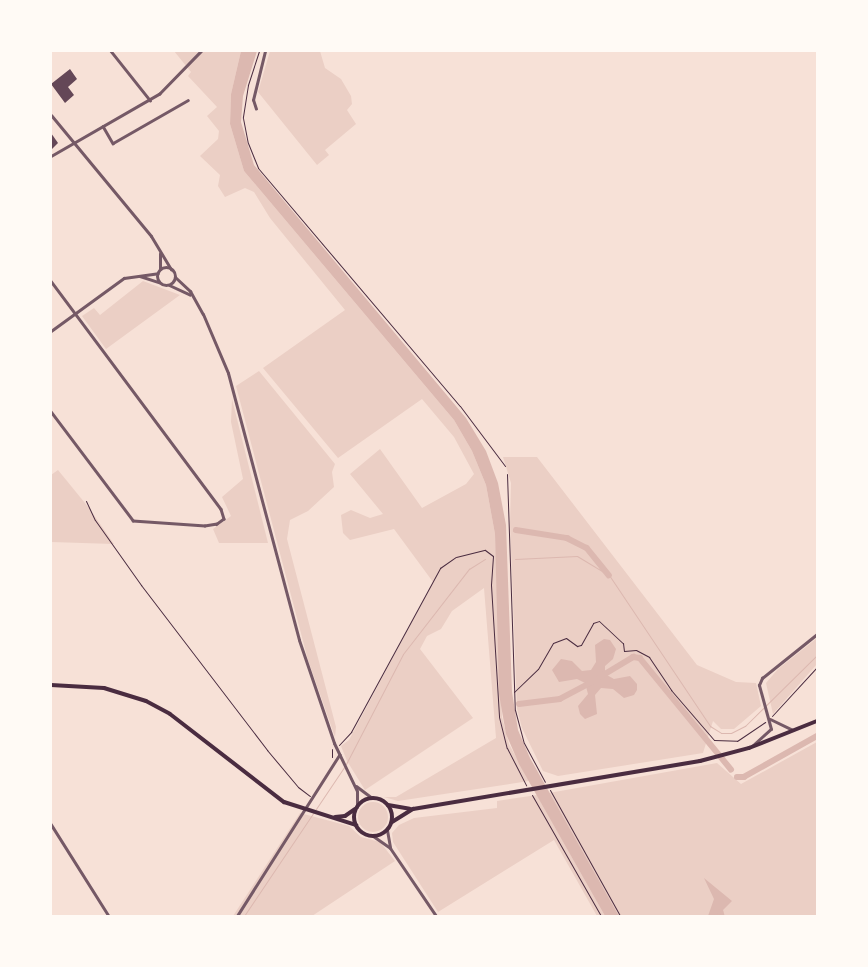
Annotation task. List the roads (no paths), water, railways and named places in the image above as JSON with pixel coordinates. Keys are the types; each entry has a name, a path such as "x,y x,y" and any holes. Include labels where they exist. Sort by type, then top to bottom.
{"main road":[{"path":"51,685 88,685 120,691 156,706 277,796 302,810 356,825 363,833 373,836 387,830 392,822 413,809"},
{"path":"330,818 345,816 372,798 388,805 413,809 700,761 749,748 817,721"},
{"path":"388,805 392,822"},
{"path":"356,825 357,807"}],"street":[{"path":"111,51 150,100"},
{"path":"51,156 150,100 201,51"},
{"path":"256,109 253,100 266,51"},
{"path":"103,126 113,142 188,100"},
{"path":"51,115 158,248 175,277 193,297 213,334 228,373 298,640 339,755 359,796 357,807"},
{"path":"158,248 159,282"},
{"path":"51,331 124,278 171,269"},
{"path":"138,275 169,285 193,297"},
{"path":"169,285 175,277"},
{"path":"51,281 221,509 224,518 217,524 205,526 137,522 130,518 51,412"},
{"path":"749,748 768,735 771,729 770,719 762,701 759,686 762,678 817,634"},
{"path":"770,719 779,725 797,730"},
{"path":"237,916 339,755"},
{"path":"354,783 372,798"},
{"path":"51,824 109,916"},
{"path":"387,830 390,848"},
{"path":"373,836 390,848 436,916"}],"waterway":[{"path":"516,530 567,538 587,548 609,575"},
{"path":"515,559 577,556 609,575 710,726 721,733 731,733 745,726 817,655"},
{"path":"346,764 403,654 469,569 485,559"},
{"path":"600,677 633,657 640,658 731,769"},
{"path":"519,704 560,699 592,682"},
{"path":"737,777 744,777 817,736"},
{"path":"244,916 344,767"},
{"path":"721,912 722,916"}]}
